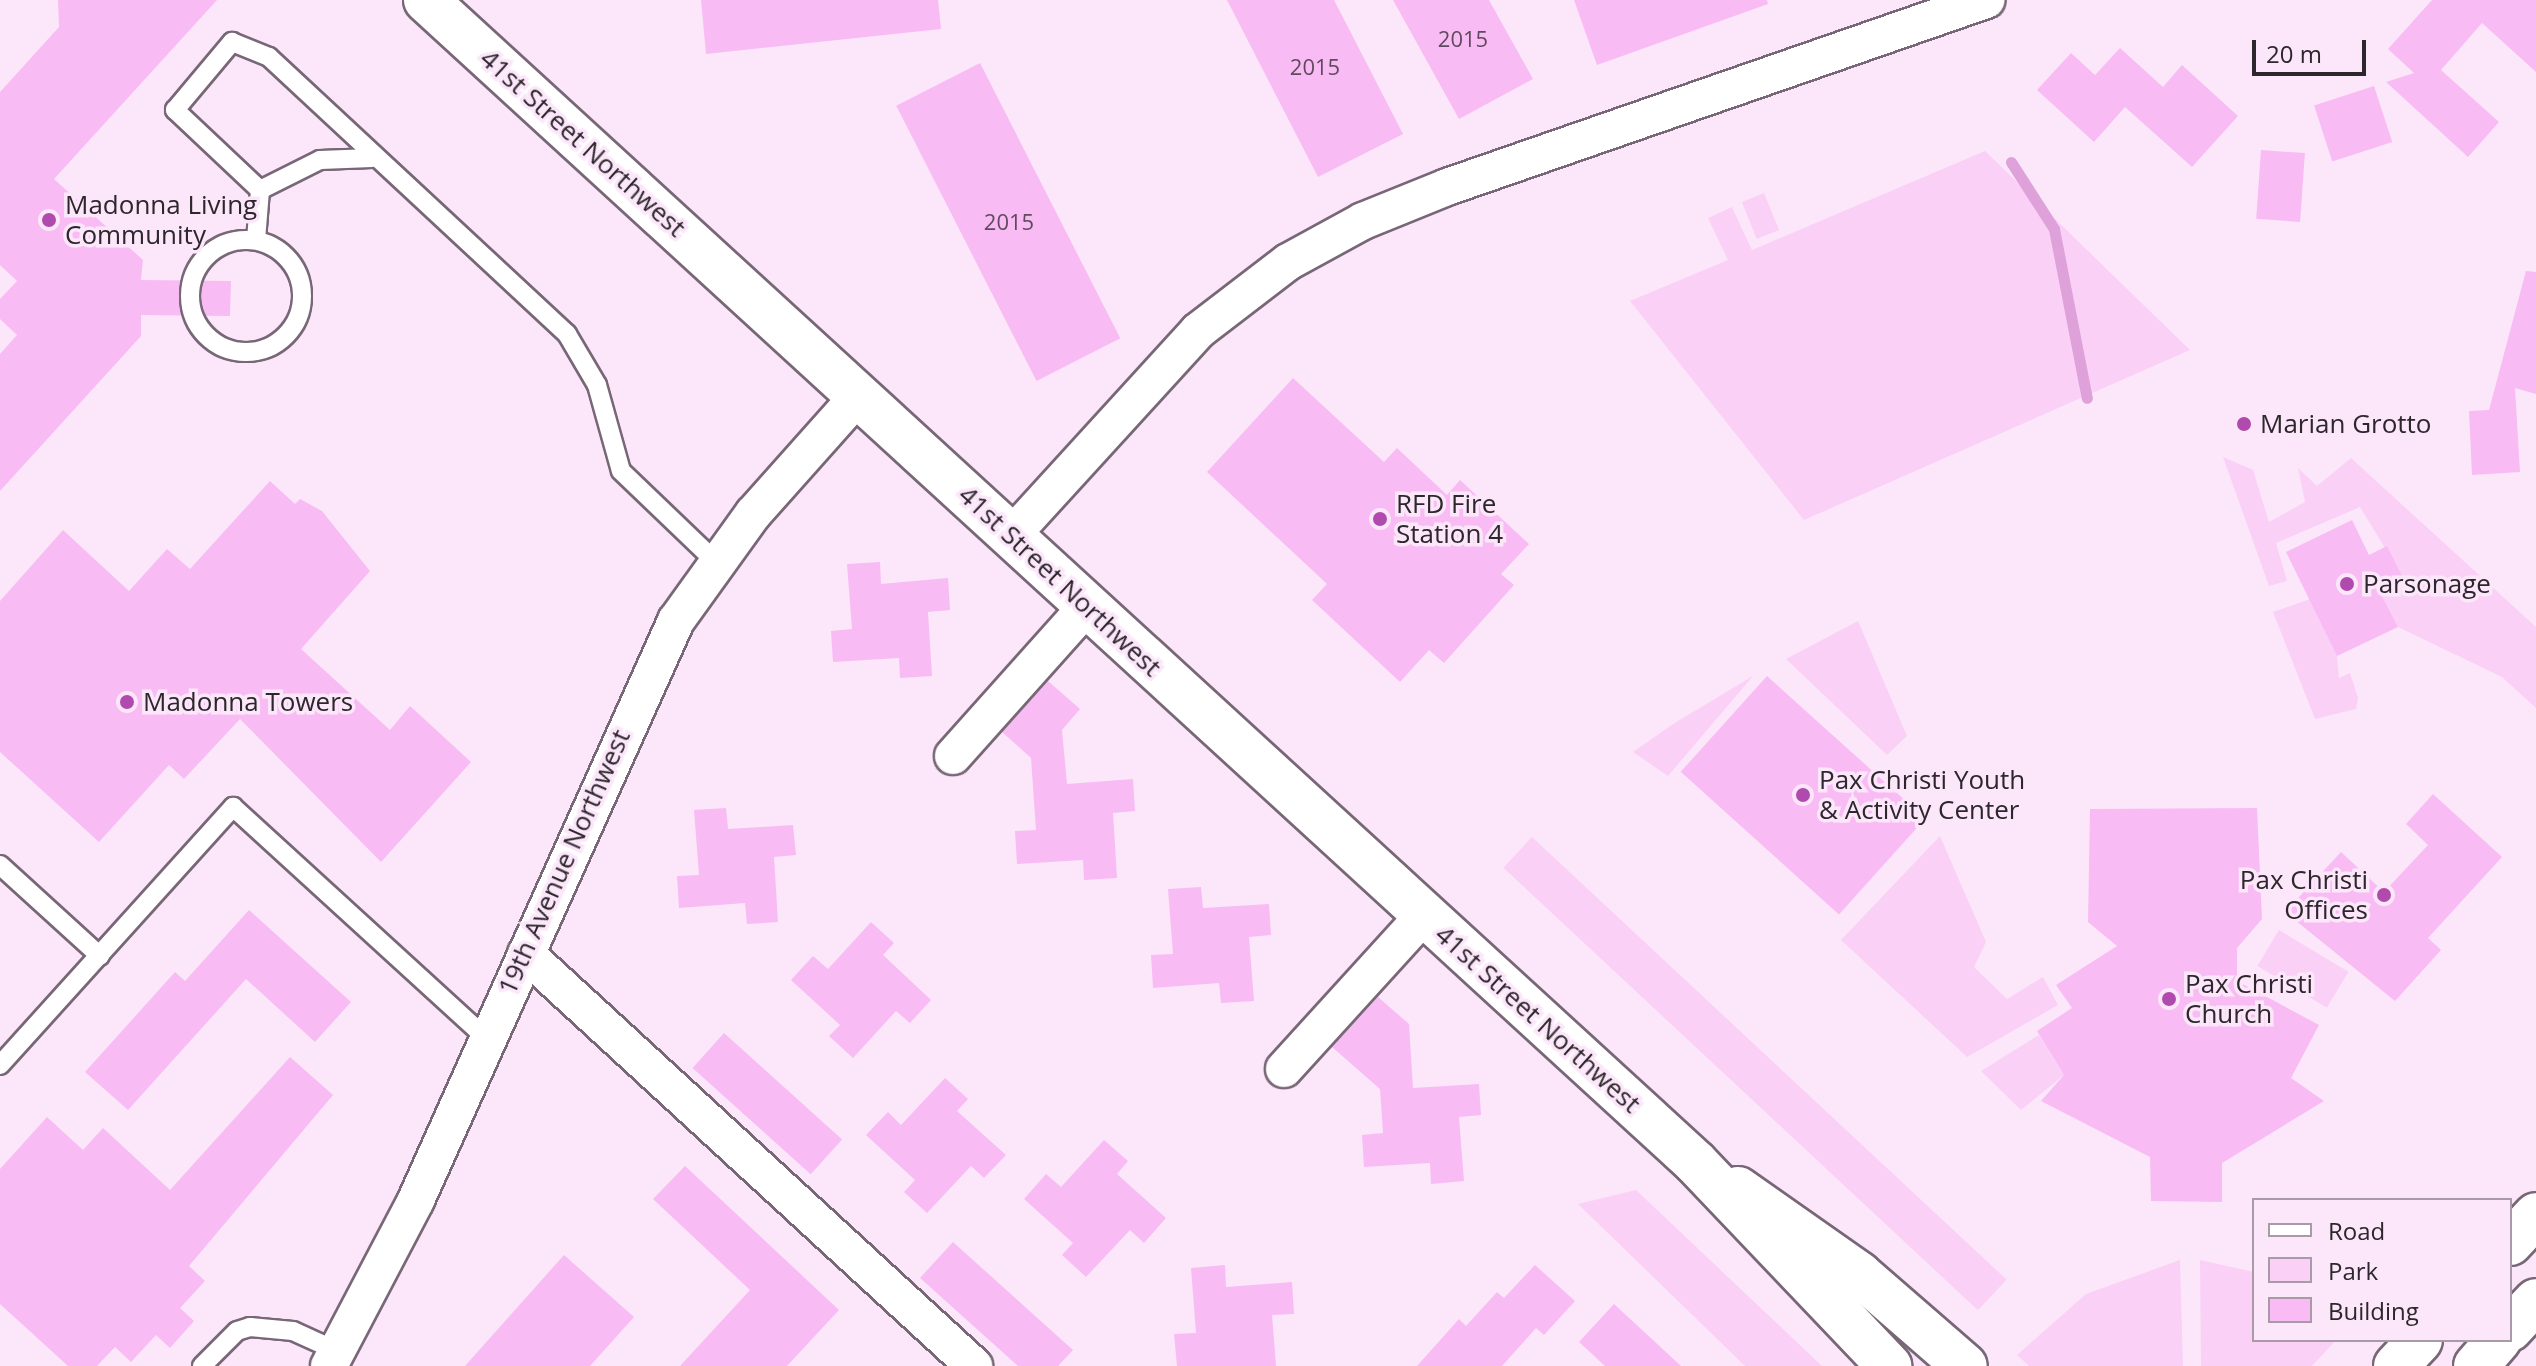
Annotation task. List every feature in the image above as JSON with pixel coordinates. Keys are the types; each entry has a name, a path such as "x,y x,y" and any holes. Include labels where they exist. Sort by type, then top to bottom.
{"main road":[{"name":"41st Street Northwest","path":"426,0 1695,1162 1889,1366"},
{"name":"41st Street Northwest","path":"1695,1162 1799,1228 1965,1366"},
{"path":"2512,1241 2536,1215"},
{"path":"2512,1327 2536,1301"},
{"path":"2396,1366 2418,1342"},
{"path":"2476,1366 2497,1342"}],"street":[{"path":"1011,536 1198,331 1300,255 1447,187 1986,0"},
{"name":"19th Avenue Northwest","path":"333,1358 416,1200 640,687 716,562 859,395"},
{"path":"953,756 1087,606"},
{"path":"1284,1069 1424,915"},
{"path":"526,954 974,1366"}],"lane":[{"path":"260,190 175,110 232,42 269,57 372,158 567,334 597,385 621,471 716,562"},
{"path":"260,190 320,160 372,158"},
{"path":"256,240 260,190"},
{"path":"256,240 289,259 299,275 301,309 281,340 240,352 200,329 189,296 201,262 214,249 256,240"},
{"path":"0,1065 233,807 487,1039"},
{"path":"0,866 100,956"},
{"path":"202,1366 237,1331 250,1327 293,1331 333,1358"}],"green space":[{"path":"1985,151 2190,350 1804,520 1630,301 1728,260 1708,218 1732,207 1752,250"},
{"path":"1764,193 1779,230 1757,239 1742,202"},
{"path":"2223,457 2253,470 2269,522 2305,502 2298,468 2317,486 2351,458 2536,627 2536,708 2502,677 2398,627 2379,590 2403,578 2360,507 2276,543 2287,581 2269,586"},
{"path":"2310,599 2337,656 2339,678 2350,673 2358,698 2356,709 2315,719 2273,612"},
{"path":"1858,621 1907,736 1887,755 1786,659"},
{"path":"1753,676 1668,776 1633,752 1673,724"},
{"path":"1940,836 1986,942 1974,967 2007,999 2043,977 2058,1005 1967,1057 1841,940"},
{"path":"1532,837 2007,1280 1978,1310 1503,868"},
{"path":"2279,930 2348,972 2327,1008 2257,966"},
{"path":"2039,1035 2064,1075 2021,1110 1981,1071"},
{"path":"1636,1190 1822,1366 1745,1366 1578,1204"},
{"path":"2180,1260 2183,1366 2029,1366 2017,1355 2086,1294"},
{"path":"2200,1260 2252,1272 2252,1342 2334,1342 2312,1366 2201,1366"}],"building":[{"name":"Madonna Living Community","path":"58,0 217,0 54,179 143,260 141,280 231,281 230,316 141,315 141,336 0,491 0,354 17,335 0,319 0,299 17,281 0,265 0,92 59,27"},
{"path":"701,0 938,0 941,29 706,54"},
{"path":"1227,0 1334,0 1403,134 1318,177"},
{"path":"1393,0 1489,0 1533,79 1459,119"},
{"path":"1574,0 1767,0 1768,4 1597,65"},
{"path":"2432,0 2536,0 2536,72 2482,23 2441,70 2499,122 2468,157 2386,82 2414,73 2388,49"},
{"path":"2120,48 2163,87 2182,65 2238,116 2192,167 2125,107 2094,142 2037,90 2071,53 2095,75"},
{"path":"980,63 1120,338 1037,381 896,106"},
{"path":"2374,86 2392,142 2332,162 2314,105"},
{"path":"2261,150 2305,153 2300,222 2256,219"},
{"path":"2526,271 2536,272 2536,394 2515,388 2520,472 2472,475 2469,411 2489,410"},
{"name":"RFD Fire Station 4","path":"1293,378 1384,462 1397,448 1447,495 1460,480 1529,544 1501,574 1514,585 1444,663 1429,650 1400,682 1312,600 1327,584 1207,472"},
{"path":"270,481 295,504 300,499 322,511 370,571 301,649 390,730 410,706 471,762 381,862 240,719 184,779 169,765 99,842 0,752 0,601 63,530 129,591 167,549 190,569"},
{"name":"Parsonage","path":"2352,520 2369,555 2387,546 2403,578 2379,590 2398,627 2337,656 2286,552"},
{"path":"880,562 881,584 948,578 950,610 928,612 932,676 900,678 899,658 833,662 831,631 852,629 847,564"},
{"name":"Pax Christi Youth & Activity Center","path":"1767,676 1925,819 1839,914 1681,772"},
{"path":"1048,681 1080,709 1062,730 1067,784 1133,779 1135,811 1113,813 1117,878 1084,880 1083,860 1017,864 1015,831 1036,830 1031,758 1002,732"},
{"name":"Pax Christi Offices","path":"2433,794 2502,857 2428,938 2441,950 2395,1001 2285,912 2341,852 2384,892 2428,845 2406,824"},
{"path":"726,808 728,829 793,825 796,855 774,857 778,922 747,924 745,903 679,908 677,876 699,875 694,810"},
{"name":"Pax Christi Church","path":"2257,808 2262,919 2237,948 2237,981 2319,1025 2291,1078 2324,1101 2222,1163 2222,1202 2151,1201 2150,1157 2041,1101 2064,1075 2037,1031 2072,1008 2056,985 2117,946 2088,922 2090,809"},
{"path":"1201,887 1203,908 1269,904 1271,935 1249,937 1254,1001 1221,1003 1219,983 1153,988 1151,955 1173,954 1168,889"},
{"path":"249,910 351,1002 315,1042 246,979 128,1110 85,1072 175,972 185,981"},
{"path":"871,922 894,943 883,955 931,1000 910,1023 896,1011 853,1058 829,1036 840,1025 791,980 813,956 828,969"},
{"path":"1378,997 1409,1024 1413,1088 1479,1084 1481,1115 1459,1117 1464,1181 1431,1184 1430,1163 1364,1167 1362,1135 1383,1133 1380,1089 1332,1047"},
{"path":"724,1033 842,1139 811,1174 693,1068"},
{"path":"290,1057 333,1095 189,1266 205,1281 180,1308 194,1321 170,1348 156,1335 131,1362 115,1347 97,1366 68,1366 0,1304 0,1169 47,1117 83,1150 103,1128 170,1190"},
{"path":"945,1078 968,1099 957,1111 1006,1155 984,1178 971,1166 927,1213 904,1192 915,1180 866,1135 888,1112 901,1125"},
{"path":"1104,1140 1128,1161 1117,1174 1166,1218 1144,1243 1130,1230 1086,1277 1062,1255 1073,1243 1024,1199 1046,1174 1061,1187"},
{"path":"685,1166 839,1310 787,1366 680,1366 750,1290 653,1199"},
{"path":"953,1242 1073,1350 1058,1366 1018,1366 920,1278"},
{"path":"564,1255 634,1317 590,1366 465,1366"},
{"path":"1225,1265 1226,1287 1292,1282 1294,1314 1272,1315 1276,1366 1177,1366 1174,1334 1196,1333 1191,1268"},
{"path":"1535,1265 1575,1301 1544,1335 1536,1328 1502,1366 1417,1366 1459,1319 1466,1326 1497,1292 1504,1298"},
{"path":"1614,1304 1681,1366 1605,1366 1579,1342"}],"waterway":[{"path":"2011,162 2054,229 2087,398"}],"place":[{"name":"Madonna Living Community","path":"49,220"},
{"name":"Marian Grotto","path":"2244,424"},
{"name":"RFD Fire Station 4","path":"1380,519"},
{"name":"Parsonage","path":"2347,584"},
{"name":"Madonna Towers","path":"127,702"},
{"name":"Pax Christi Youth & Activity Center","path":"1803,795"},
{"name":"Pax Christi Offices","path":"2384,895"},
{"name":"Pax Christi Church","path":"2169,999"}]}
